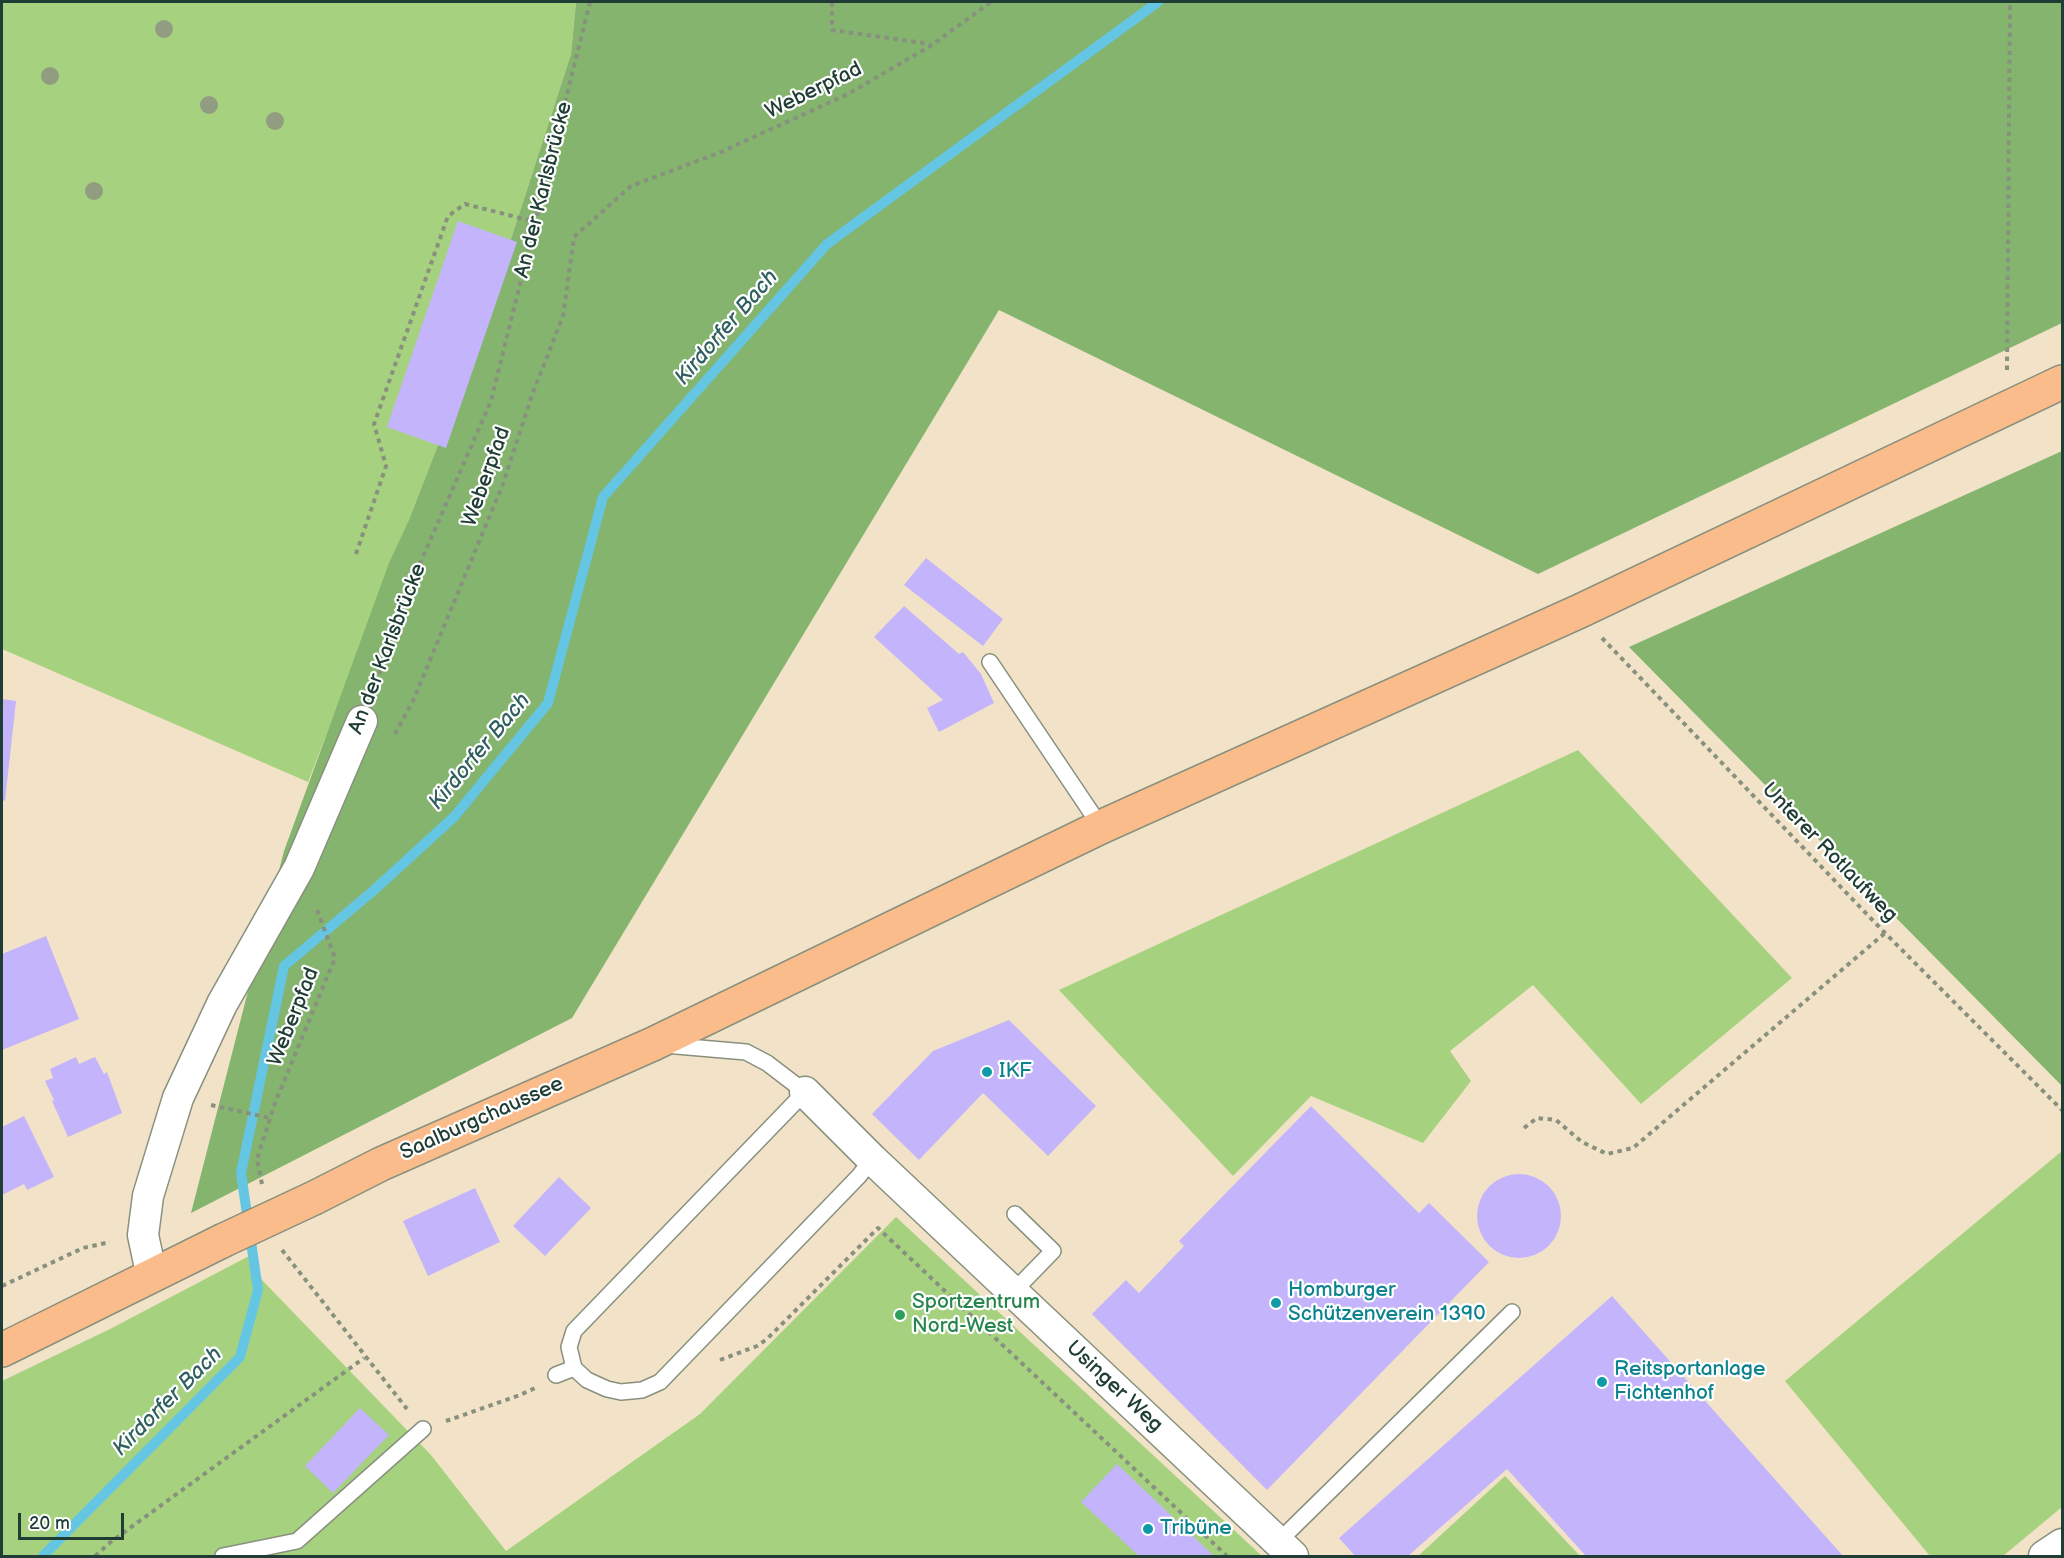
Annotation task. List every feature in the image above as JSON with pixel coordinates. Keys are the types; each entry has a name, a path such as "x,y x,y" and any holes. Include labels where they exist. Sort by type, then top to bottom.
{"main road":[{"name":"Saalburgchaussee","path":"152,1277 381,1164 653,1044 1101,827 1580,611 2062,382"},
{"path":"2,1350 152,1277"}],"street":[{"name":"An der Karlsbrücke","path":"152,1277 143,1234 148,1197 178,1098 222,1004 299,868 362,721"},
{"name":"Usinger Weg","path":"805,1092 872,1159 1285,1550"},
{"path":"2044,1557 2062,1544"}],"lane":[{"path":"990,662 1101,827"},
{"path":"653,1044 746,1052 767,1063 805,1092 574,1331 569,1347 574,1368 587,1380 607,1389 621,1392 642,1390 660,1382 859,1176 872,1159"},
{"path":"1014,1292 1053,1251 1015,1214"},
{"path":"1285,1550 1512,1312"},
{"path":"556,1375 574,1368"},
{"path":"223,1557 297,1541 423,1429"}],"path":[{"name":"An der Karlsbrücke","path":"362,721 415,575 491,401 590,2"},
{"path":"832,2 832,30 932,45"},
{"name":"Weberpfad","path":"392,740 413,701 503,484 532,395 563,316 574,237 631,186 721,152 848,94 932,45 991,2"},
{"path":"2007,408 2010,2"},
{"path":"356,554 386,466 374,424 448,216 465,204 536,222"},
{"name":"Unterer Rotlaufweg","path":"1580,611 1611,648 1885,933 2062,1110"},
{"name":"Weberpfad","path":"257,1159 270,1119 335,958 313,897"},
{"path":"1524,1128 1537,1118 1556,1120 1582,1142 1607,1155 1633,1148 1885,933"},
{"path":"232,1110 270,1119"},
{"path":"878,1228 1227,1557"},
{"path":"2,1286 83,1248 143,1234"},
{"path":"290,1261 423,1429 520,1395 556,1375"},
{"path":"94,1557 112,1541 365,1358"}],"green space":[{"path":"2,2 576,2 571,54 475,350 308,782 2,649"},
{"path":"576,2 2062,2 2062,323 1538,574 999,310 572,1018 191,1213 284,851 389,563 409,520 475,350 571,54"},
{"path":"2062,451 2062,1086 1629,647"},
{"path":"1578,750 1792,978 1641,1104 1533,985 1450,1051 1471,1081 1423,1143 1311,1096 1233,1176 1059,990"},
{"path":"2062,1151 2062,1507 2003,1556 1930,1556 1785,1381"},
{"path":"896,1217 1262,1556 2,1556 2,1381 110,1329 251,1255 262,1280 431,1455 506,1551 700,1414"},
{"path":"1505,1476 1580,1556 1418,1556"}],"building":[{"path":"458,221 517,242 446,448 387,427"},
{"path":"926,558 1003,619 983,646 904,585"},
{"path":"904,606 959,654 963,652 981,674 994,703 939,732 927,708 943,700 874,637"},
{"path":"2,699 16,701 5,801 2,800"},
{"path":"46,936 79,1019 2,1050 2,954"},
{"name":"IKF","path":"1009,1020 1096,1106 1048,1156 983,1093 919,1160 872,1114 933,1051"},
{"path":"76,1057 79,1064 95,1057 104,1074 107,1072 122,1113 68,1137 45,1081 53,1078 50,1069"},
{"name":"Homburger Schützenverein 1390","path":"1311,1106 1419,1213 1429,1203 1489,1262 1267,1490 1092,1314 1126,1280 1139,1293 1184,1246 1179,1241"},
{"path":"24,1116 54,1177 27,1190 24,1184 2,1195 2,1127"},
{"path":"1519,1174 1535,1177 1549,1186 1558,1200 1561,1216 1558,1232 1549,1246 1535,1255 1519,1258 1503,1255 1489,1246 1480,1232 1477,1216 1480,1200 1489,1186 1503,1177"},
{"path":"559,1177 591,1208 545,1256 513,1226"},
{"path":"475,1188 500,1242 428,1276 403,1221"},
{"name":"Reitsportanlage Fichtenhof","path":"1612,1296 1843,1556 1586,1556 1507,1469 1408,1556 1355,1556 1339,1538"},
{"path":"360,1408 389,1435 333,1493 305,1466"},
{"name":"Tribüne","path":"1117,1464 1214,1556 1139,1556 1081,1502"}],"waterway":[{"name":"Kirdorfer Bach","path":"43,1556 240,1357 258,1290 241,1173 284,966 373,891 454,817 548,703 603,497 827,244 1158,2"}],"place":[{"name":"IKF","path":"987,1072"},
{"name":"Homburger Schützenverein 1390","path":"1276,1303"},
{"name":"Sportzentrum Nord-West","path":"900,1315"},
{"name":"Reitsportanlage Fichtenhof","path":"1602,1382"},
{"name":"Tribüne","path":"1148,1529"}]}
